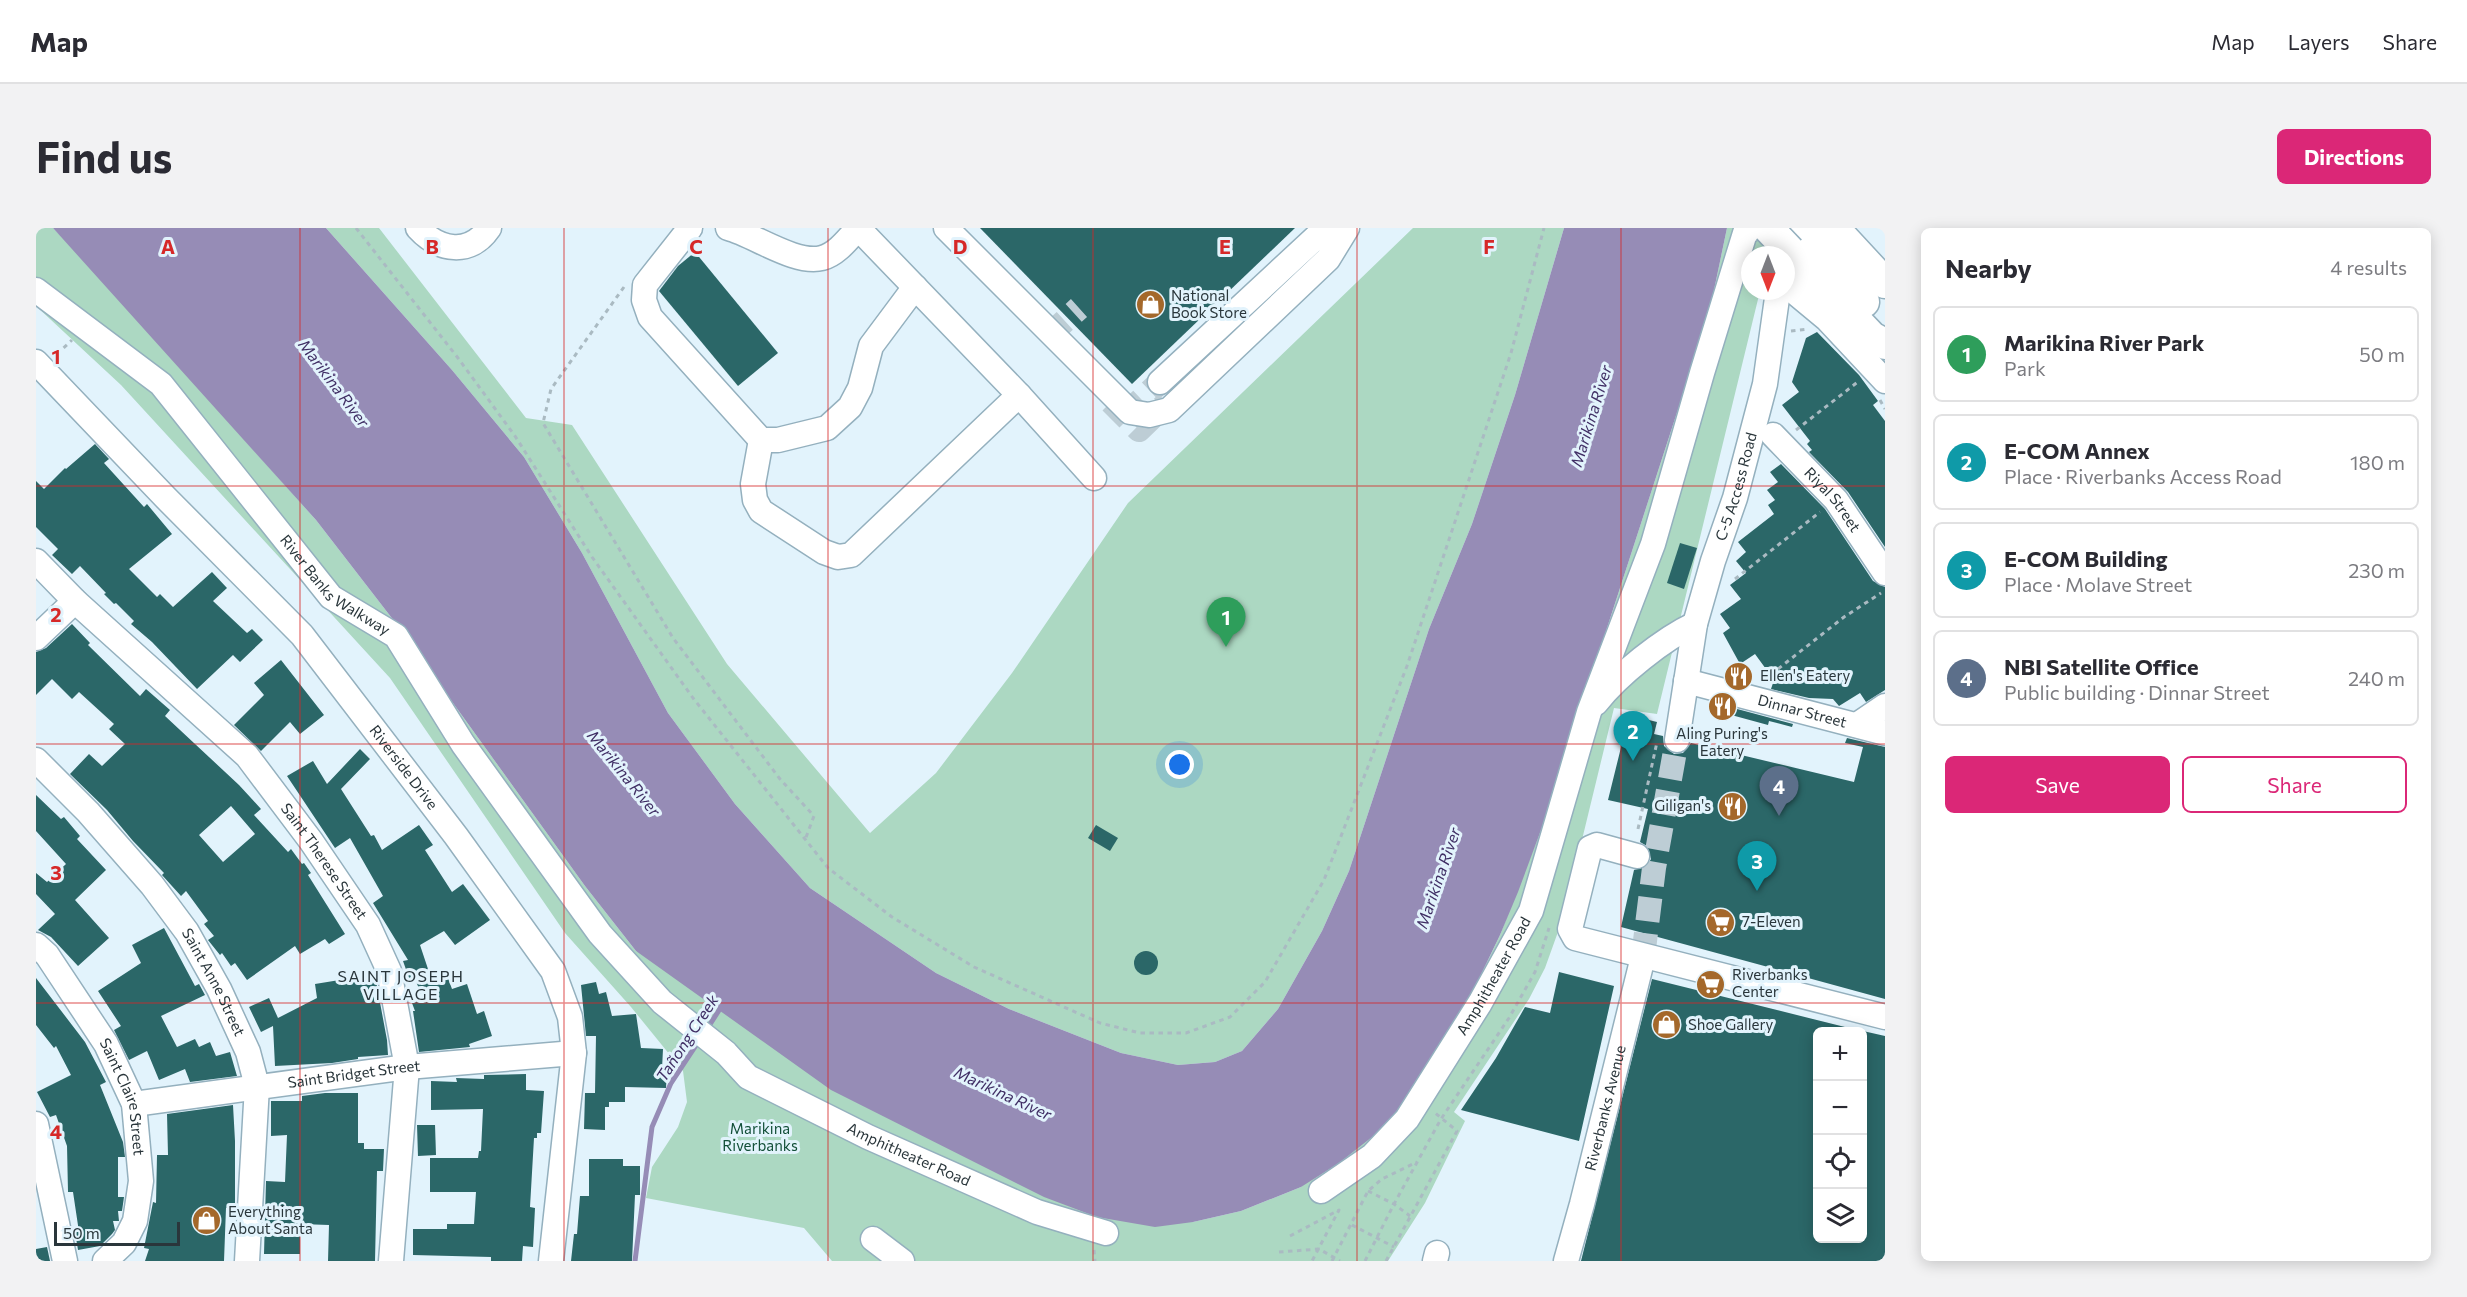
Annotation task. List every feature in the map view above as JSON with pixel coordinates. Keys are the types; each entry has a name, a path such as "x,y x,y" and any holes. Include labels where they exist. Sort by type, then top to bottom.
{"main road":[{"path":"1756,230 1801,238 1885,284"},
{"path":"1801,238 1885,327"},
{"path":"1801,238 1872,337 1885,344"}],"street":[{"path":"418,228 444,247 461,248 483,237 489,228"},
{"path":"690,228 645,285 644,300 650,317 761,440 778,440 827,428 850,407 860,388 871,346 915,287"},
{"path":"728,228 805,258 822,258 842,247 858,228 1019,395 1094,478"},
{"path":"946,228 1130,412 1149,415 1169,410 1328,259 1347,228"},
{"path":"1160,382 1326,228"},
{"name":"Amphitheater Road","path":"1321,1191 1372,1156 1407,1119 1480,1003 1531,911 1589,712 1653,544 1702,373 1756,230"},
{"name":"River Banks Walkway","path":"36,290 161,384 331,597 396,636 463,744 600,934 662,1002 726,1053"},
{"path":"1795,292 1827,319 1875,378"},
{"name":"C-5 Access Road","path":"1677,740 1695,624 1713,561 1735,498 1765,384 1777,300"},
{"name":"Riverside Drive","path":"38,368 302,635 456,836 553,971 570,1017 574,1053 551,1261"},
{"path":"761,440 753,484 755,500 761,511 824,552 838,556 851,555 1019,395"},
{"name":"Riyal Street","path":"1776,439 1836,500 1885,573"},
{"name":"Saint Therese Street","path":"36,561 75,601 247,756 311,841 368,925 389,971 407,1067 391,1261"},
{"path":"36,638 75,601"},
{"path":"1589,712 1606,690 1664,642 1695,624"},
{"name":"Dinnar Street","path":"1686,681 1885,733"},
{"path":"1857,725 1885,706"},
{"name":"Saint Anne Street","path":"36,760 88,812 131,860 187,932 219,989 248,1052 257,1086 246,1261"},
{"path":"1642,859 1597,845 1590,848 1570,929 1575,938 1885,1017"},
{"name":"Saint Claire Street","path":"36,945 47,955 106,1044 134,1104 141,1181 135,1221 124,1244 105,1261"},
{"name":"Riverbanks Avenue","path":"1566,1261 1643,957"},
{"name":"Saint Bridget Street","path":"134,1104 407,1067 574,1053"},
{"name":"Amphitheater Road","path":"726,1053 748,1077 867,1137 1037,1212 1106,1233"},
{"path":"36,1124 65,1261"},
{"path":"873,1239 902,1261"}],"path":[{"path":"356,228 459,358 515,436 592,557 693,698 828,868 892,917 974,967 1101,1023 1140,1033 1186,1033 1230,1017 1265,982 1324,880 1407,666 1511,354 1544,228"},
{"path":"626,285 551,389 543,423 673,638 780,779 814,816 805,840"},
{"path":"38,368 86,327"},
{"path":"1776,439 1875,378"},
{"path":"1735,579 1784,538 1836,500"},
{"path":"1745,695 1815,639 1885,590"},
{"path":"1386,1261 1457,1131 1419,1100"},
{"path":"1333,1259 1368,1191 1382,1179 1419,1161"},
{"path":"1368,1191 1394,1204 1411,1216"},
{"path":"1290,1236 1339,1209 1312,1261"},
{"path":"1352,1225 1394,1246"},
{"path":"1279,1252 1318,1249 1340,1261"}],"green space":[{"name":"Marikina Riverbanks","path":"36,228 53,228 316,520 391,617 585,886 636,951 1193,1222 1241,1211 1301,1187 1463,1012 1500,935 1544,822 1709,314 1727,228 1772,228 1770,246 1741,246 1741,300 1758,300 1657,714 1614,708 1563,918 1545,968 1529,999 1454,1112 1465,1121 1425,1203 1388,1261 832,1261 804,1228 646,1198 652,1167 678,1127 687,1102 683,1071 631,1007 565,933 390,678 121,385 36,306"},
{"path":"326,228 379,228 526,418 572,425 727,664 870,833 936,773 1012,673 1128,503 1413,228 1564,228 1515,395 1472,524 1429,629 1349,871 1322,931 1278,1009 1242,1051 1215,1062 1178,1065 1121,1053 1009,1009 936,973 810,888 735,804 668,713 582,553 524,457 452,370"}],"water":[{"name":"Marikina River","path":"53,228 326,228 452,370 524,457 582,553 668,713 735,804 810,888 936,973 1009,1009 1121,1053 1178,1065 1215,1062 1242,1051 1278,1009 1322,931 1349,871 1429,629 1472,524 1515,395 1564,228 1727,228 1709,314 1544,822 1500,935 1463,1012 1415,1092 1393,1118 1339,1163 1301,1187 1241,1211 1193,1222 1155,1227 1097,1217 1044,1197 831,1090 636,951 585,886 391,617 316,520"}],"building":[{"path":"980,228 1295,228 1132,384"},
{"path":"695,252 778,353 738,386 659,291 678,266"},
{"path":"1817,332 1859,375 1878,401 1873,405 1885,421 1885,547 1848,492 1809,452 1812,450 1807,444 1810,441 1782,405 1799,392 1792,382 1806,338"},
{"path":"95,444 109,459 104,463 144,507 147,504 172,534 129,569 157,597 160,594 173,607 212,572 227,588 213,601 247,633 252,629 263,640 240,662 233,655 197,689 152,642 131,624 134,621 104,594 106,593 80,566 72,574 52,555 58,549 36,527 36,481 44,489 65,468"},
{"path":"1781,464 1825,509 1873,581 1885,587 1885,690 1866,702 1860,693 1839,706 1833,699 1809,698 1771,689 1774,680 1755,654 1740,664 1723,633 1730,628 1720,614 1741,599 1730,585 1746,573 1736,561 1746,552 1738,542 1774,514 1768,505 1775,500 1767,490 1778,482 1770,472"},
{"path":"1680,543 1697,548 1684,589 1667,583"},
{"path":"72,624 90,643 88,645 140,696 146,689 170,710 165,716 239,785 261,809 254,815 288,852 291,849 302,864 304,863 311,873 308,875 345,934 329,944 325,939 300,954 295,946 247,980 235,963 231,966 222,953 220,955 208,940 214,936 204,924 208,921 186,891 181,896 162,875 164,873 107,810 70,774 89,754 102,766 125,744 109,729 114,724 79,692 72,699 52,679 36,695 36,652 46,648","holes":["231,806 255,834 223,862 199,835"]},
{"path":"281,660 324,715 300,734 290,722 261,751 234,725 264,695 254,683"},
{"path":"1726,706 1793,724 1792,727 1769,721 1768,725 1724,713"},
{"path":"1629,715 1657,722 1654,734 1663,736 1664,746 1674,754 1683,753 1691,743 1854,782 1863,747 1845,743 1847,738 1885,747 1885,999 1621,927 1634,870 1647,866 1651,859 1647,846 1640,842 1648,809 1608,800"},
{"path":"360,749 370,759 341,789 371,836 374,835 382,850 419,825 433,845 425,850 452,892 463,884 490,920 455,945 444,931 420,945 430,975 445,970 452,989 467,984 477,1014 484,1011 492,1036 469,1044 470,1047 419,1052 413,1011 415,1011 412,1003 423,999 414,976 409,978 403,961 408,960 373,903 383,896 350,838 335,848 287,776 313,761 327,784"},
{"path":"36,795 61,819 64,817 80,836 77,839 106,870 75,900 109,938 78,966 51,937 38,930 55,914 36,894 36,873 47,882 66,864 36,831"},
{"path":"1096,825 1118,838 1110,851 1088,838"},
{"path":"164,928 195,986 199,984 205,995 161,1016 177,1047 195,1039 199,1047 210,1042 216,1056 230,1052 237,1076 190,1082 185,1069 159,1080 147,1051 129,1060 114,1030 121,1026 98,991 141,963 132,945"},
{"path":"1146,951 1155,954 1158,963 1155,972 1146,975 1137,972 1134,963 1137,954"},
{"path":"1559,972 1614,986 1579,1141 1461,1110 1496,1058 1525,1007 1550,1013"},
{"path":"358,977 359,984 376,981 388,1055 358,1057 358,1059 332,1063 275,1066 273,1026 261,1032 249,1007 269,998 278,1018 317,998 315,984"},
{"path":"36,978 85,1042 106,1082 100,1085 123,1142 125,1157 118,1157 118,1197 124,1197 122,1211 118,1211 119,1221 113,1221 115,1230 100,1246 78,1250 75,1232 79,1232 73,1192 68,1192 67,1146 56,1115 50,1117 37,1092 71,1075 56,1046 54,1048 36,1025"},
{"name":"Riverbanks Center","path":"1652,979 1845,1027 1813,1027 1813,1243 1867,1243 1867,1032 1885,1036 1885,1261 1581,1261"},
{"path":"596,982 599,994 606,992 612,1016 636,1014 641,1048 663,1049 662,1069 667,1069 666,1088 625,1087 625,1102 609,1102 609,1107 605,1107 605,1130 584,1129 585,1093 595,1093 596,1036 586,1036 581,985"},
{"path":"526,1074 526,1090 544,1091 541,1133 537,1133 537,1138 534,1138 530,1207 535,1208 533,1247 523,1246 522,1261 491,1261 491,1257 413,1255 413,1229 447,1229 447,1224 474,1224 476,1192 430,1192 430,1158 478,1158 479,1151 481,1151 483,1109 431,1110 431,1081 457,1082 456,1078 484,1079 484,1075"},
{"path":"358,1093 358,1143 364,1143 364,1149 384,1149 383,1171 377,1171 375,1261 328,1261 329,1225 300,1224 300,1254 264,1254 266,1181 285,1182 287,1135 271,1136 271,1101 302,1101 302,1096"},
{"path":"233,1105 235,1208 226,1208 224,1261 145,1261 149,1249 144,1248 153,1202 156,1203 157,1155 168,1155 167,1114"},
{"path":"417,1125 435,1125 436,1155 418,1156"},
{"path":"589,1159 623,1159 623,1166 640,1166 640,1195 635,1195 632,1261 571,1261 574,1234 577,1234 580,1196 589,1196"},
{"path":"47,1247 50,1261 36,1261 36,1249"}],"waterway":[{"name":"Tañong Creek","path":"707,1029 723,1004"},
{"name":"Tañong Creek","path":"635,1261 652,1127 671,1083 700,1039"}],"tunnel":[{"path":"1047,337 1079,308"},
{"path":"1124,416 1160,382"},
{"path":"1111,402 1139,430 1167,403"},
{"path":"1643,957 1654,868 1677,740"}],"place":[{"name":"National Book Store","path":"1150,305"},
{"name":"Marikina River Park","path":"1226,647"},
{"name":"Ellen's Eatery","path":"1739,676"},
{"name":"Aling Puring's Eatery","path":"1722,707"},
{"name":"E-COM Annex","path":"1633,761"},
{"name":"Giligan's","path":"1732,806"},
{"name":"NBI Satellite Office","path":"1779,816"},
{"name":"E-COM Building","path":"1757,891"},
{"name":"7-Eleven","path":"1721,922"},
{"name":"Riverbanks Center","path":"1711,984"},
{"name":"Shoe Gallery","path":"1667,1025"},
{"name":"Everything About Santa","path":"207,1221"}],"district":[{"name":"SAINT JOSEPH VILLAGE","path":"401,985"}]}
